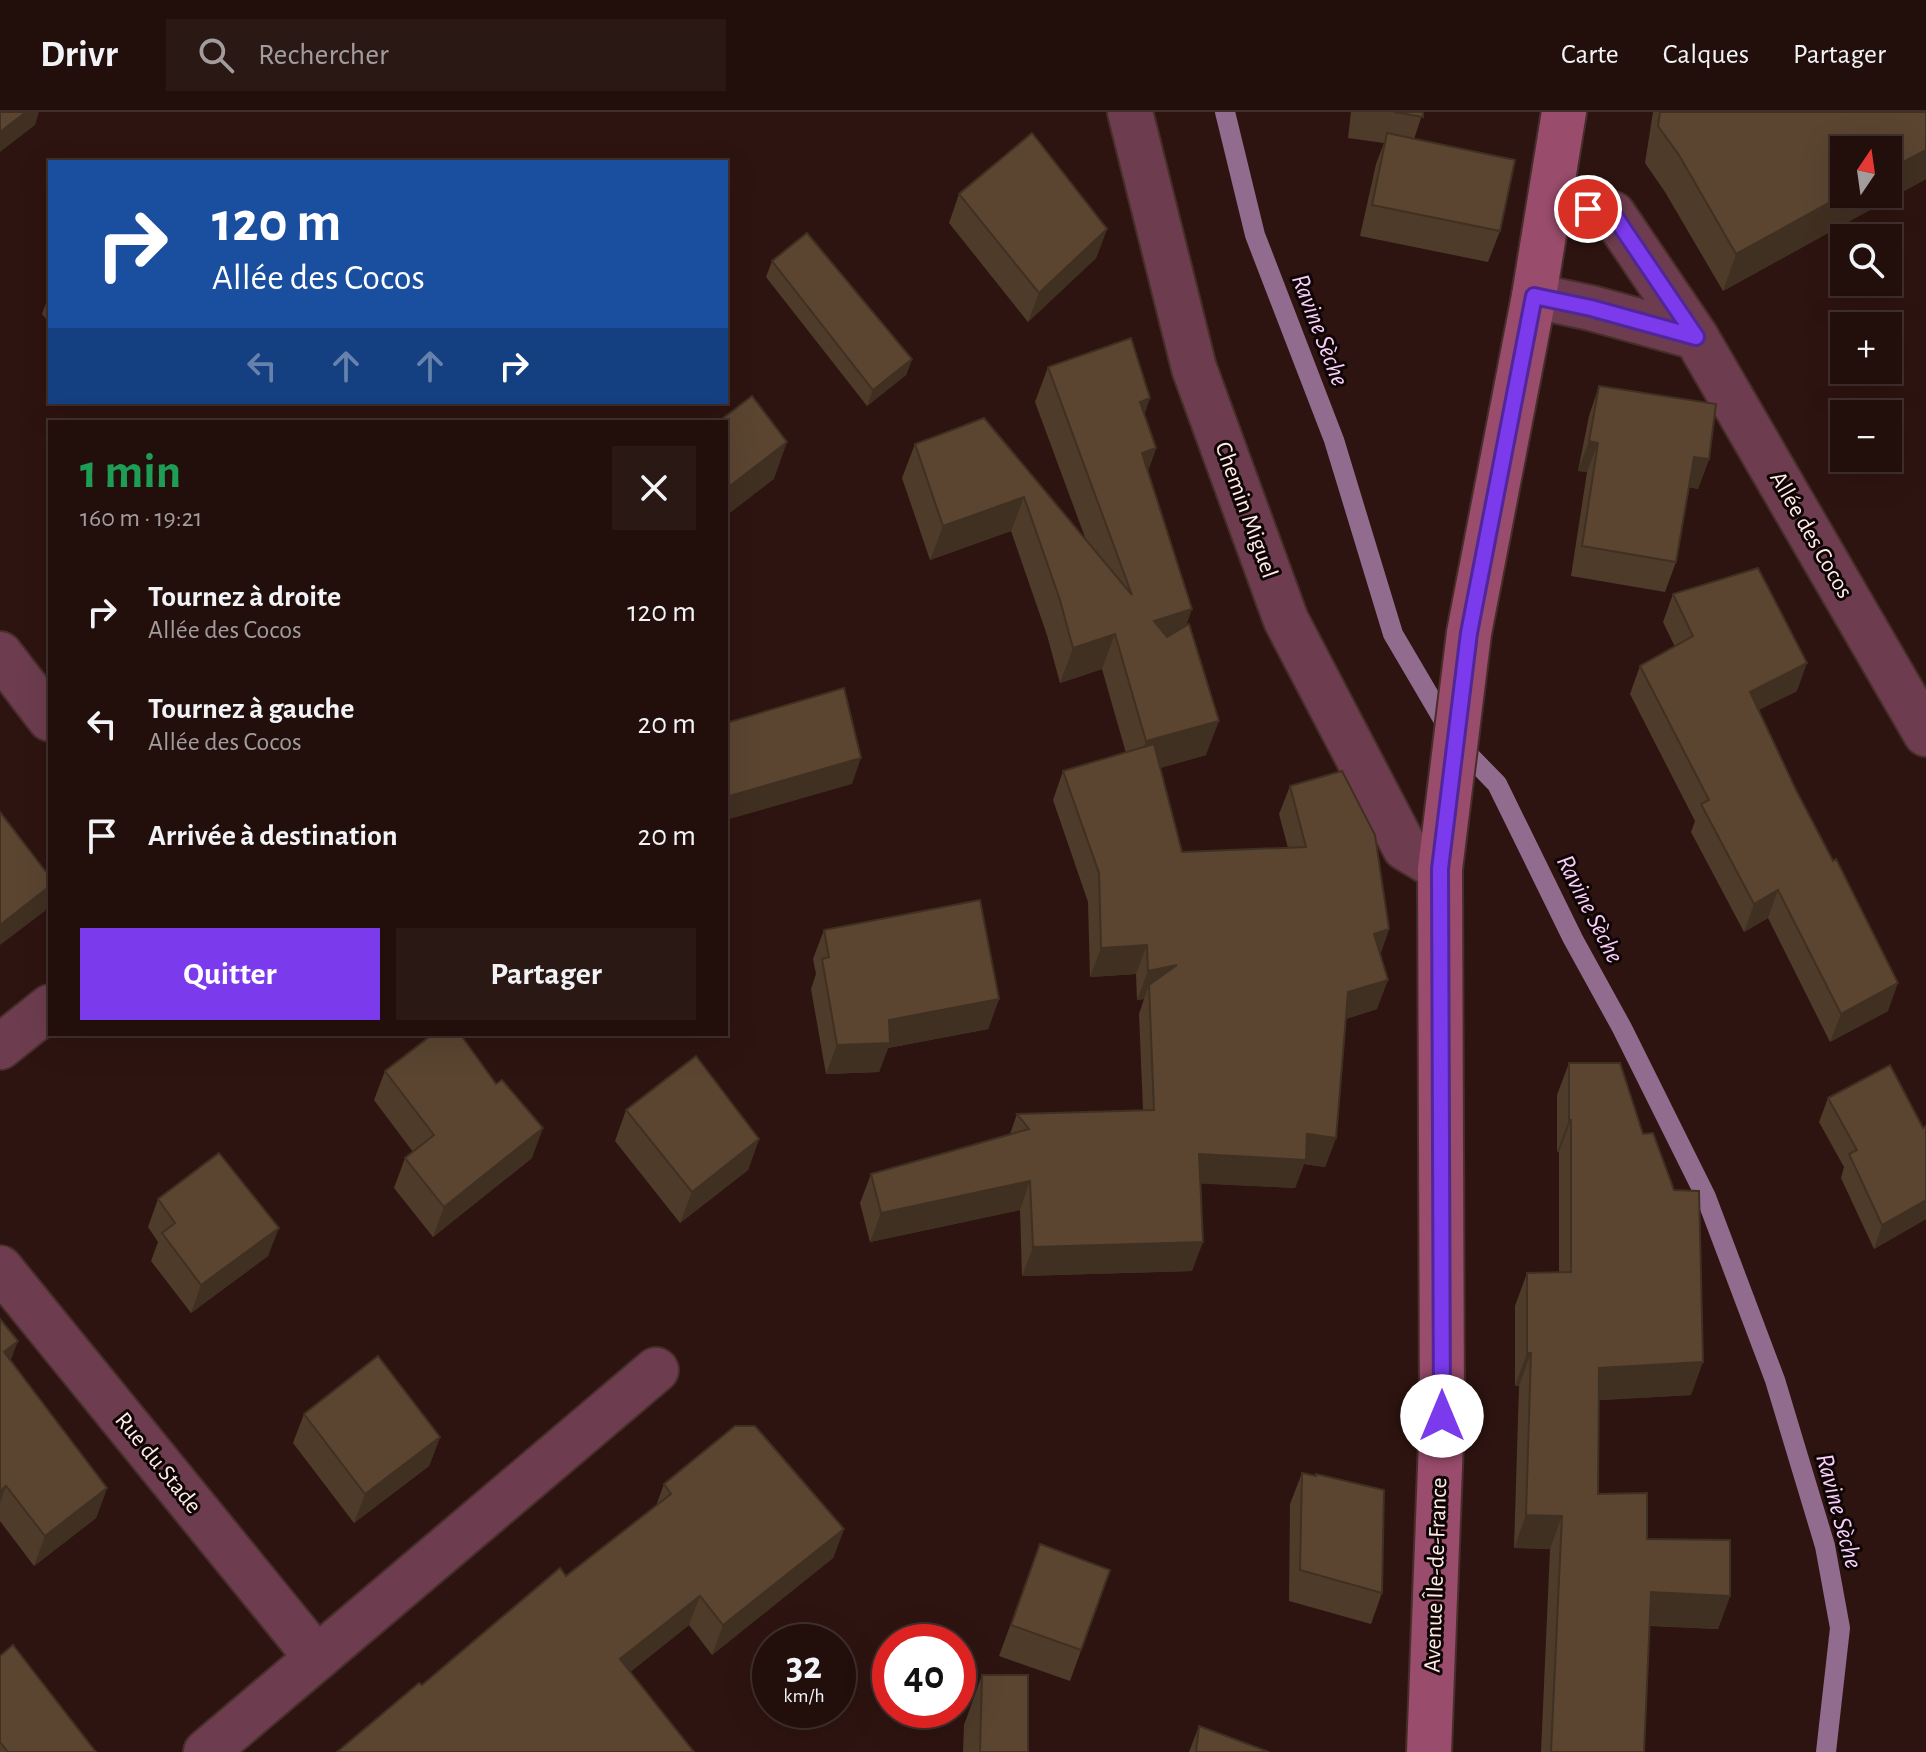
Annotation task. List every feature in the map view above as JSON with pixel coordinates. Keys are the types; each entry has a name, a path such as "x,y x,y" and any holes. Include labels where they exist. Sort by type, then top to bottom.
{"street":[{"name":"Chemin Miguel","path":"1130,112 1194,368 1286,620 1405,848 1440,869"},
{"name":"Avenue Île-de-France","path":"1429,1752 1442,1416 1440,869 1469,633 1534,296 1564,112"},
{"name":"Allée des Cocos","path":"1551,199 1613,214 1696,337 1926,734"},
{"path":"1534,296 1696,337"},
{"path":"0,654 48,716"},
{"path":"0,1047 48,1009"},
{"name":"Rue du Stade","path":"0,1268 317,1658"},
{"path":"206,1752 656,1370"}],"building":[{"path":"0,112 26,112 0,132"},
{"path":"1394,112 1423,112 1423,117"},
{"path":"1660,112 1926,112 1926,150 1902,163 1902,136 1830,136 1830,202 1736,254 1679,155 1658,126"},
{"path":"1032,133 1107,229 1039,293 959,194"},
{"path":"1387,133 1515,160 1500,231 1372,205"},
{"path":"807,233 912,359 873,390 772,261"},
{"path":"1131,338 1150,398 1140,402 1156,448 1142,453 1192,609 1154,621 1167,637 1189,624 1219,721 1146,741 1115,634 1073,648 1060,600 1024,497 943,526 915,444 984,418 1132,595 1048,367"},
{"path":"1599,386 1716,404 1709,459 1694,457 1676,562 1582,546 1598,443 1589,441"},
{"path":"752,396 787,442 728,487 728,420 721,420"},
{"path":"1758,568 1807,663 1750,692 1796,790 1833,861 1836,859 1898,983 1841,1014 1778,890 1754,904 1701,804 1709,800 1640,666 1693,636 1673,594"},
{"path":"844,688 861,758 728,796 728,722"},
{"path":"1154,744 1182,852 1306,847 1290,786 1342,771 1375,835 1389,929 1374,934 1388,980 1348,992 1336,1138 1307,1134 1306,1160 1199,1154 1203,1242 1033,1247 1030,1181 881,1213 871,1174 1029,1129 1017,1114 1154,1110 1149,985 1177,965 1148,971 1147,945 1101,948 1099,873 1063,771"},
{"path":"0,812 48,874 48,888 0,925"},
{"path":"980,900 999,999 889,1020 890,1043 837,1045 822,959 829,957 824,930"},
{"path":"430,1036 461,1036 496,1084 502,1080 543,1128 444,1207 405,1158 434,1135 385,1071"},
{"path":"696,1056 759,1139 692,1192 626,1110"},
{"path":"1569,1063 1620,1063 1643,1134 1653,1133 1674,1190 1699,1191 1703,1362 1599,1368 1598,1494 1647,1493 1647,1539 1730,1540 1730,1596 1651,1592 1644,1752 1551,1752 1562,1516 1526,1515 1531,1353 1527,1353 1527,1273 1571,1272"},
{"path":"1890,1065 1923,1128 1926,1126 1926,1200 1882,1225 1849,1154 1857,1150 1828,1098"},
{"path":"219,1153 279,1228 201,1285 162,1233 175,1223 158,1199"},
{"path":"0,1319 18,1341 4,1352 107,1488 45,1536 6,1486 0,1491"},
{"path":"378,1356 440,1437 365,1494 304,1414"},
{"path":"735,1426 755,1426 844,1529 723,1625 700,1596 620,1659 694,1752 337,1752 419,1683 422,1685 560,1568 566,1576 671,1494 664,1484"},
{"path":"1302,1473 1384,1490 1382,1593 1300,1570"},
{"path":"1040,1544 1110,1570 1081,1650 1011,1625"},
{"path":"13,1645 96,1752 8,1752 0,1742 0,1656"},
{"path":"982,1675 1028,1675 1028,1752 980,1752"},
{"path":"1199,1726 1269,1752 1196,1752"}],"waterway":[{"name":"Ravine Sèche","path":"1225,112 1255,235 1334,440 1393,634 1457,743 1497,784 1573,939 1622,1028 1706,1197 1775,1380 1825,1546 1840,1628 1826,1752"}],"route":[{"path":"1442,1416 1440,869 1469,633 1534,296 1696,337 1613,214 1588,209"}]}
